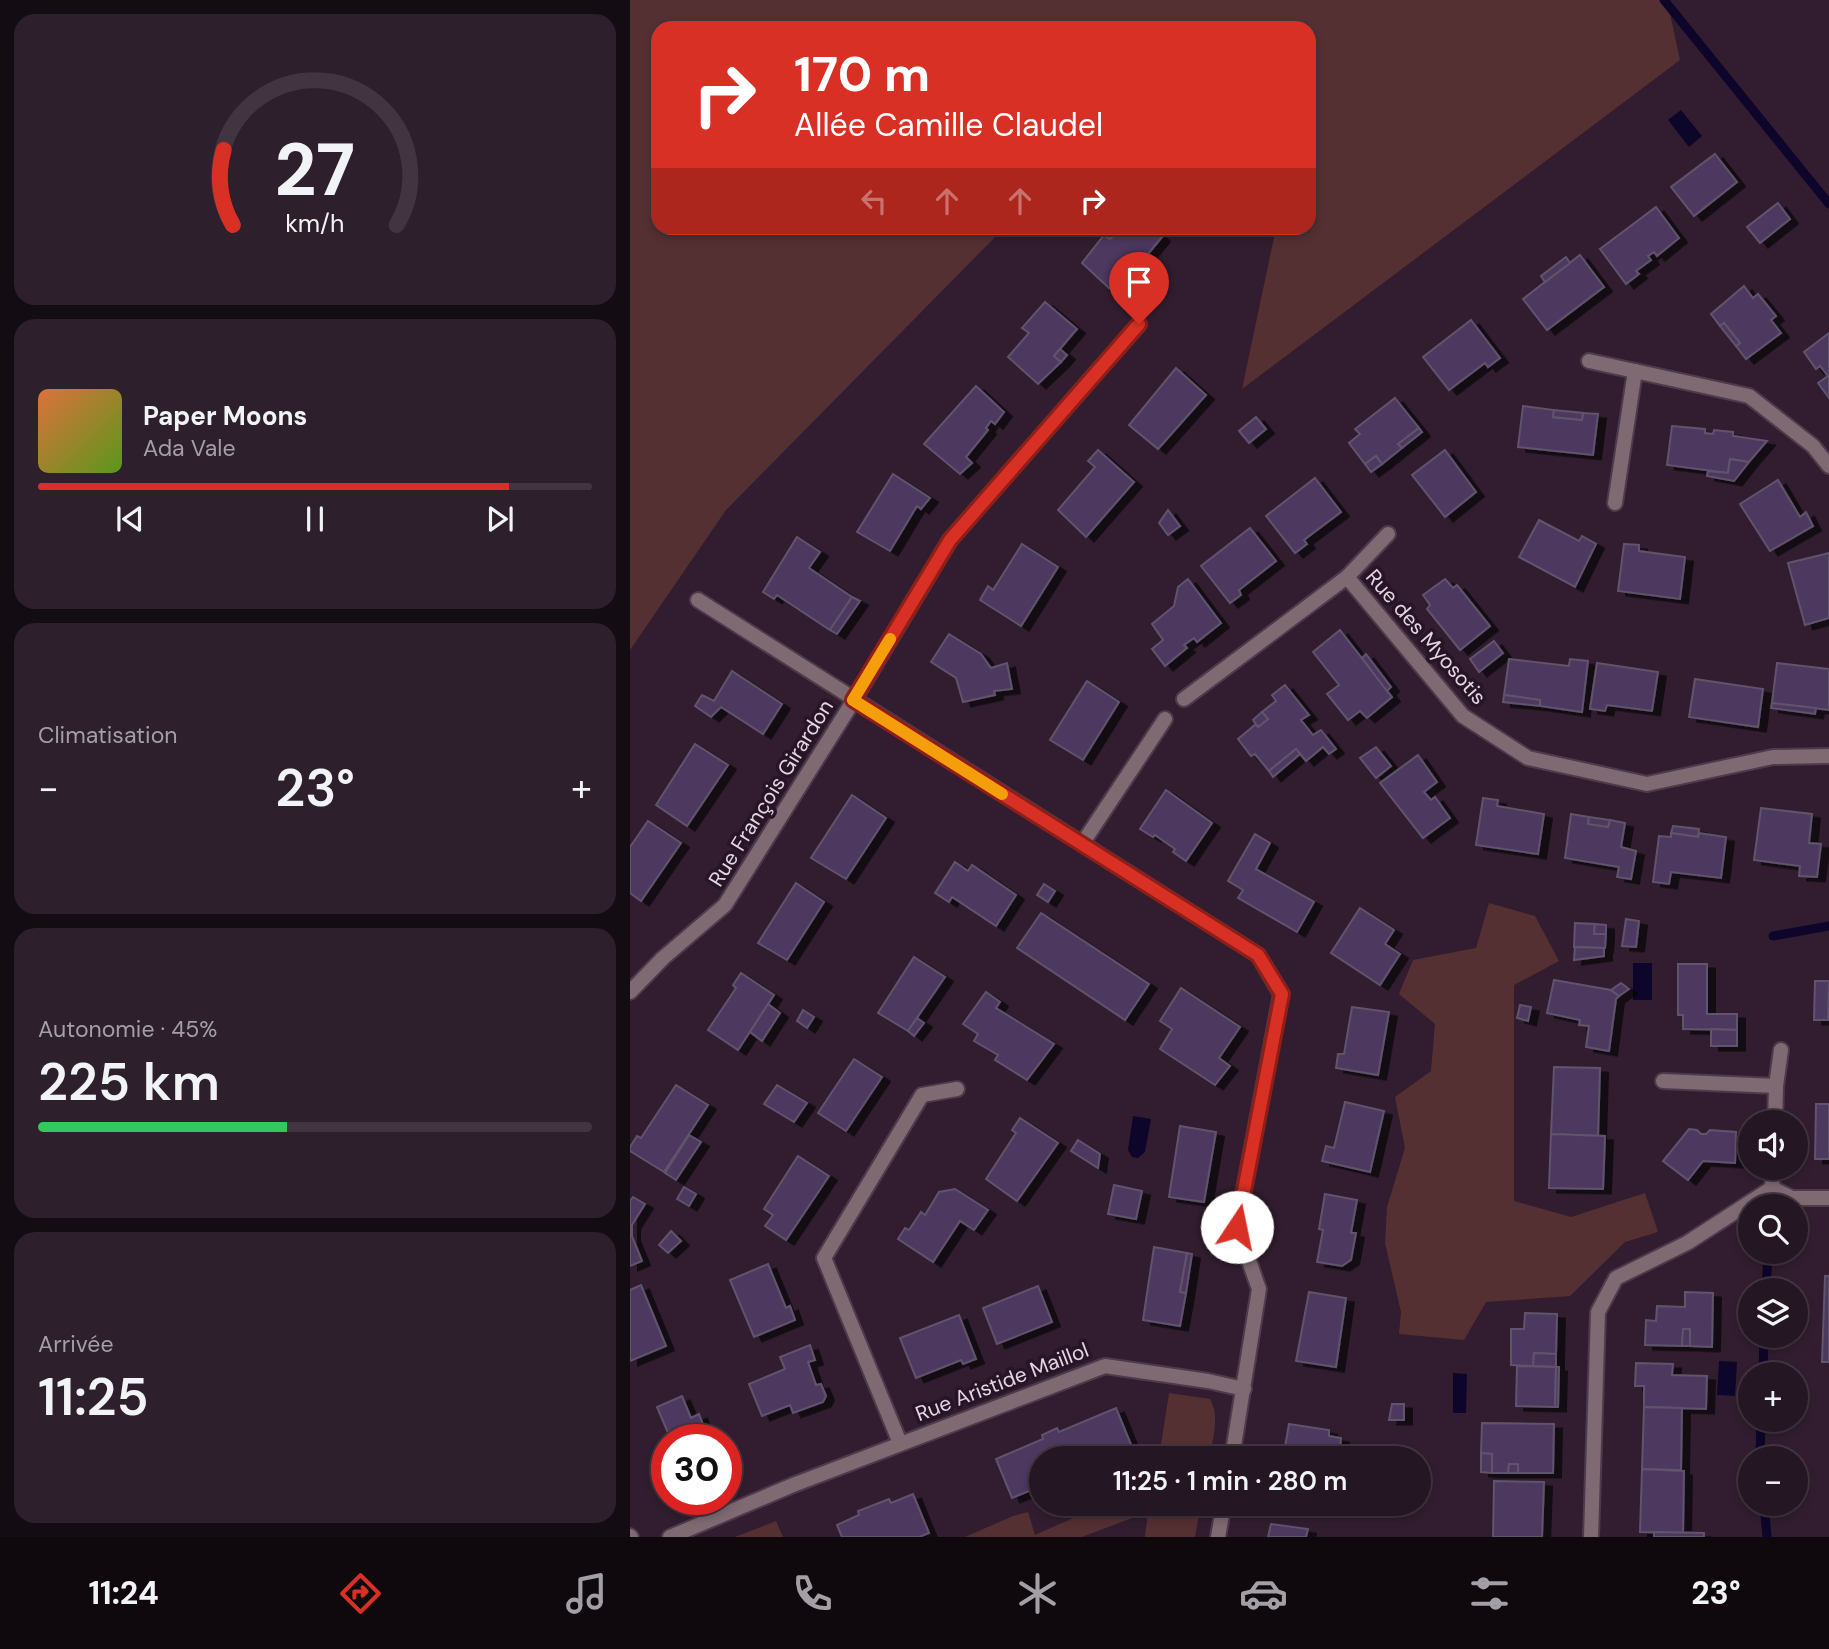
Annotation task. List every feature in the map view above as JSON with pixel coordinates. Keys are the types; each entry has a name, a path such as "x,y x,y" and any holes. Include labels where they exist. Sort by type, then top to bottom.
{"street":[{"path":"853,700 950,540 1139,324"},
{"path":"1589,361 1749,396 1813,446 1829,466"},
{"path":"1615,503 1635,371"},
{"path":"1347,577 1388,534"},
{"name":"Rue des Myosotis","path":"1184,698 1347,577 1463,716 1528,758 1647,784 1773,758 1829,756"},
{"name":"Rue François Girardon","path":"698,600 1258,955 1282,994 1237,1227 1259,1289 1234,1446"},
{"name":"Rue François Girardon","path":"630,992 663,958 725,905 853,700"},
{"path":"1082,844 1165,719"},
{"path":"1775,1110 1781,1050"},
{"path":"1663,1081 1776,1086"},
{"name":"Rue Aristide Maillol","path":"900,1443 824,1258 922,1095 957,1089"},
{"path":"1772,1180 1772,1188"},
{"path":"1772,1188 1792,1198 1829,1198"},
{"path":"1591,1537 1598,1312 1616,1278 1688,1243 1772,1188"},
{"name":"Rue Aristide Maillol","path":"670,1537 900,1443 1105,1366 1244,1389"},
{"path":"1218,1537 1222,1516"}],"shaded area":[{"path":"630,0 1667,0 1680,60 1242,389 1275,235 1316,235 1316,21 651,21 651,235 997,235 726,510 630,650"},
{"path":"1681,110 1702,136 1689,147 1668,120"},
{"path":"1489,903 1535,916 1559,961 1514,985 1514,1201 1571,1217 1645,1193 1658,1232 1625,1242 1570,1296 1486,1302 1464,1340 1399,1334 1401,1312 1385,1243 1387,1207 1405,1148 1395,1097 1431,1071 1435,1024 1399,994 1413,960 1476,948"},
{"path":"1633,963 1652,963 1652,1000 1633,1000"},
{"path":"1133,1116 1151,1119 1145,1152 1138,1158 1132,1157 1128,1150"},
{"path":"1719,1361 1737,1362 1735,1396 1717,1395"},
{"path":"1453,1373 1467,1374 1466,1413 1453,1413"},
{"path":"1169,1393 1210,1399 1215,1413 1212,1446 1161,1446"},
{"path":"1028,1512 1035,1535 1078,1516 1137,1516 1082,1537 965,1537"},
{"path":"1148,1516 1199,1516 1195,1537 1145,1537"},
{"path":"776,1521 783,1537 735,1537"}],"building":[{"path":"1715,154 1737,182 1694,216 1671,187"},
{"path":"1778,203 1790,219 1760,243 1747,227"},
{"path":"1656,207 1679,238 1657,256 1654,252 1648,256 1651,260 1636,271 1639,274 1626,284 1600,249"},
{"path":"1104,235 1110,239 1114,235 1162,237 1139,265 1135,262 1109,288 1082,263"},
{"path":"1580,255 1604,287 1547,330 1523,299"},
{"path":"1566,257 1570,263 1545,282 1541,276"},
{"path":"1744,286 1753,298 1758,294 1776,316 1771,320 1781,333 1746,359 1736,346 1740,343 1724,323 1720,326 1711,314"},
{"path":"1045,302 1077,329 1054,356 1061,362 1038,384 1008,357 1029,333 1022,328"},
{"path":"1471,320 1500,358 1488,367 1485,363 1449,390 1423,357"},
{"path":"1724,323 1740,343 1736,346 1720,326"},
{"path":"1829,333 1829,398 1818,383 1828,376 1820,366 1816,369 1804,352"},
{"path":"1060,349 1067,355 1061,362 1054,356"},
{"path":"1176,368 1206,395 1158,449 1129,425"},
{"path":"976,386 1004,412 995,424 991,421 986,428 988,430 966,457 972,463 960,474 924,444"},
{"path":"1395,398 1419,428 1398,444 1402,448 1382,464 1376,456 1365,464 1349,443 1360,434 1355,429"},
{"path":"1523,406 1554,410 1553,417 1582,420 1583,413 1598,414 1593,455 1518,447"},
{"path":"1554,410 1583,413 1582,420 1553,417"},
{"path":"1256,417 1266,429 1249,443 1239,431"},
{"path":"1672,426 1705,429 1705,433 1713,434 1714,430 1733,432 1733,436 1767,441 1749,462 1730,459 1728,473 1667,465"},
{"path":"1419,428 1422,432 1402,448 1398,444"},
{"path":"1098,450 1134,482 1086,537 1058,510 1095,467 1088,461"},
{"path":"1445,450 1476,492 1445,517 1412,475"},
{"path":"1376,456 1382,464 1371,472 1365,464"},
{"path":"1730,459 1749,462 1734,481 1707,476 1708,471 1728,473"},
{"path":"893,474 930,498 921,509 917,506 890,551 857,532"},
{"path":"1315,478 1341,512 1304,540 1307,544 1295,553 1266,516"},
{"path":"1778,480 1800,517 1806,512 1813,526 1770,551 1740,504"},
{"path":"1168,510 1180,526 1168,535 1159,523"},
{"path":"1539,520 1579,541 1582,536 1596,544 1575,587 1519,557"},
{"path":"1250,528 1276,561 1239,590 1241,595 1230,603 1201,566"},
{"path":"797,537 820,552 809,568 852,597 830,630 777,595 774,599 763,592"},
{"path":"1022,544 1058,567 1021,626 980,600 988,586 993,590"},
{"path":"1624,544 1639,545 1639,551 1685,557 1680,599 1618,591"},
{"path":"1829,553 1829,618 1805,625 1788,563"},
{"path":"1188,579 1221,623 1197,642 1194,638 1184,645 1187,648 1165,666 1152,649 1163,640 1152,624 1174,606 1178,587"},
{"path":"1445,579 1453,588 1457,585 1490,626 1460,650 1427,609 1430,605 1423,595"},
{"path":"852,597 860,601 837,634 830,630"},
{"path":"1340,630 1392,697 1367,718 1360,711 1348,720 1327,694 1339,685 1313,652"},
{"path":"949,634 981,654 991,668 1007,663 1012,689 994,691 995,695 963,702 956,678 931,662"},
{"path":"1494,641 1503,653 1479,672 1470,659"},
{"path":"1366,654 1391,687 1387,691 1362,658"},
{"path":"1509,659 1569,666 1570,659 1588,661 1582,712 1540,706 1540,700 1504,695"},
{"path":"1597,663 1658,672 1652,711 1607,705 1605,711 1590,709"},
{"path":"1777,663 1829,669 1829,710 1772,703"},
{"path":"732,671 782,704 763,734 721,707 711,717 695,706 702,695 714,701"},
{"path":"1695,679 1763,689 1758,727 1689,717"},
{"path":"1087,681 1119,702 1083,760 1050,740"},
{"path":"1285,685 1309,715 1301,720 1313,735 1321,730 1336,749 1329,754 1323,747 1306,761 1296,749 1269,771 1255,754 1251,756 1238,739 1256,724 1258,727 1268,719 1262,712 1276,701 1272,695"},
{"path":"1504,695 1540,700 1540,706 1503,702"},
{"path":"1772,703 1816,708 1815,714 1771,708"},
{"path":"1262,712 1268,719 1258,727 1253,720"},
{"path":"695,744 728,765 687,826 656,805"},
{"path":"1376,747 1391,766 1376,778 1360,758"},
{"path":"1296,749 1300,754 1273,777 1269,771"},
{"path":"1418,755 1437,782 1424,792 1431,800 1435,797 1450,818 1423,838 1380,783"},
{"path":"1166,790 1212,823 1186,861 1173,852 1175,849 1155,835 1153,837 1140,829"},
{"path":"852,795 886,818 846,879 811,858"},
{"path":"1483,798 1498,800 1497,806 1544,814 1538,854 1476,845"},
{"path":"1761,808 1812,814 1809,843 1821,844 1817,877 1799,876 1800,866 1754,860"},
{"path":"1571,814 1589,817 1588,824 1608,827 1610,820 1625,823 1621,847 1636,851 1631,879 1617,877 1619,867 1565,858"},
{"path":"1589,817 1610,820 1608,827 1588,824"},
{"path":"648,821 681,843 641,901 630,893 630,847"},
{"path":"1673,826 1699,829 1698,837 1671,833"},
{"path":"1671,833 1726,837 1721,878 1671,872 1669,884 1653,882 1659,836 1671,837"},
{"path":"1255,834 1270,843 1256,869 1314,902 1297,932 1238,898 1243,890 1228,881"},
{"path":"955,862 968,871 972,865 1016,895 996,926 952,897 949,902 935,893"},
{"path":"796,883 824,902 787,960 758,943"},
{"path":"1044,884 1055,891 1048,902 1037,895"},
{"path":"1360,908 1394,930 1385,944 1400,954 1380,985 1331,953"},
{"path":"1041,913 1149,984 1125,1020 1017,948"},
{"path":"1626,919 1639,921 1636,947 1622,946"},
{"path":"1575,923 1595,924 1594,934 1606,934 1605,948 1574,947"},
{"path":"1595,924 1606,925 1606,934 1594,934"},
{"path":"1575,947 1604,948 1604,956 1574,960"},
{"path":"914,957 945,977 908,1031 878,1013"},
{"path":"1678,964 1707,964 1707,1014 1737,1014 1737,1030 1683,1029 1683,1015 1678,1015"},
{"path":"741,973 774,995 738,1050 708,1030 736,988 733,985"},
{"path":"1554,980 1611,990 1619,996 1616,999 1609,1051 1586,1047 1589,1026 1579,1025 1580,1020 1547,1013"},
{"path":"1815,981 1829,981 1828,1020 1814,1020"},
{"path":"1621,983 1629,989 1619,996 1611,990"},
{"path":"1181,988 1240,1027 1219,1058 1230,1066 1215,1085 1160,1049 1172,1029 1160,1021"},
{"path":"986,992 1000,1002 996,1008 1054,1044 1027,1080 995,1060 998,1055 974,1041 978,1034 963,1024"},
{"path":"768,1004 780,1013 762,1041 750,1032"},
{"path":"1520,1005 1531,1007 1528,1021 1517,1018"},
{"path":"1352,1007 1389,1012 1378,1075 1336,1068 1338,1054 1344,1054"},
{"path":"803,1010 814,1017 807,1028 797,1021"},
{"path":"917,1018 924,1023 914,1036 908,1031"},
{"path":"1711,1029 1737,1030 1737,1046 1711,1046"},
{"path":"854,1059 882,1077 846,1131 818,1113"},
{"path":"1554,1067 1600,1068 1598,1136 1551,1134"},
{"path":"676,1085 708,1105 664,1172 630,1151 630,1147 637,1136 641,1138"},
{"path":"777,1085 807,1103 794,1122 764,1104"},
{"path":"1345,1102 1384,1111 1370,1172 1322,1161 1326,1146 1334,1148"},
{"path":"1816,1104 1829,1104 1829,1159 1815,1159"},
{"path":"1020,1118 1058,1143 1017,1201 986,1179 1016,1133 1012,1130"},
{"path":"1180,1126 1216,1132 1204,1202 1169,1197"},
{"path":"1689,1129 1697,1130 1701,1134 1710,1130 1736,1132 1735,1163 1703,1161 1688,1180 1663,1161"},
{"path":"1551,1134 1605,1136 1603,1189 1549,1188"},
{"path":"689,1135 701,1142 676,1180 665,1173"},
{"path":"1078,1140 1100,1154 1098,1168 1071,1151"},
{"path":"798,1156 829,1176 786,1240 765,1226 773,1215 764,1209"},
{"path":"1114,1185 1142,1191 1136,1219 1108,1214"},
{"path":"684,1187 696,1194 689,1206 677,1199"},
{"path":"955,1189 988,1210 974,1230 960,1221 933,1262 898,1239 905,1228 909,1230 921,1212 925,1215 939,1192"},
{"path":"1325,1194 1357,1200 1351,1233 1356,1233 1351,1260 1342,1266 1317,1262 1323,1230 1319,1229"},
{"path":"633,1197 645,1204 632,1225 632,1236 642,1261 630,1266 630,1201"},
{"path":"671,1231 681,1241 668,1253 659,1245"},
{"path":"1154,1247 1187,1253 1180,1292 1186,1293 1180,1326 1143,1320"},
{"path":"1187,1253 1192,1254 1186,1293 1180,1292"},
{"path":"768,1264 786,1308 790,1306 795,1320 754,1337 730,1280"},
{"path":"1825,1276 1829,1276 1829,1362 1822,1362"},
{"path":"641,1285 666,1346 630,1361 630,1290"},
{"path":"1038,1286 1052,1322 997,1344 983,1308"},
{"path":"1309,1292 1346,1298 1336,1367 1296,1361"},
{"path":"1685,1292 1713,1293 1712,1347 1690,1346 1690,1329 1683,1329 1682,1346 1645,1345 1646,1320 1656,1321 1657,1306 1685,1307"},
{"path":"1525,1313 1557,1314 1556,1354 1534,1353 1533,1366 1511,1365 1511,1329 1524,1329"},
{"path":"959,1315 976,1359 963,1364 961,1360 916,1378 900,1338"},
{"path":"1683,1329 1690,1329 1690,1346 1682,1346"},
{"path":"810,1345 815,1360 808,1362 816,1385 821,1384 826,1396 823,1402 793,1413 790,1405 762,1416 749,1384 785,1369 780,1357"},
{"path":"1534,1353 1556,1354 1556,1367 1533,1366"},
{"path":"1636,1363 1673,1364 1672,1375 1707,1376 1706,1409 1644,1407 1644,1386 1635,1386"},
{"path":"1517,1366 1556,1367 1555,1407 1516,1406"},
{"path":"1556,1367 1559,1367 1558,1407 1555,1407"},
{"path":"682,1396 691,1418 699,1414 703,1424 664,1424 657,1407"},
{"path":"1392,1404 1404,1404 1404,1420 1389,1420"},
{"path":"1644,1407 1682,1408 1681,1470 1642,1469"},
{"path":"1116,1408 1132,1446 1029,1446 1029,1491 1012,1498 996,1459 1043,1439 1042,1435 1057,1428 1059,1432"},
{"path":"1482,1423 1554,1424 1553,1473 1518,1473 1518,1464 1509,1464 1508,1473 1492,1473 1492,1454 1481,1453"},
{"path":"1289,1424 1329,1430 1329,1436 1341,1438 1340,1446 1285,1446"},
{"path":"1481,1453 1492,1454 1492,1473 1481,1472"},
{"path":"1509,1464 1518,1464 1518,1473 1508,1473"},
{"path":"1642,1469 1684,1471 1683,1533 1640,1532"},
{"path":"1494,1481 1544,1482 1542,1537 1493,1537"},
{"path":"913,1494 929,1533 919,1537 842,1537 837,1525 859,1515 858,1511 889,1499 891,1503"},
{"path":"1271,1524 1308,1529 1306,1537 1268,1537"},
{"path":"1654,1532 1704,1533 1704,1537 1654,1537"}],"waterway":[{"path":"1664,0 1829,204"},
{"path":"1773,936 1829,926"},
{"path":"1767,1264 1767,1278"},
{"path":"1763,1362 1764,1348"},
{"path":"1760,1446 1761,1432"},
{"path":"1765,1516 1767,1537"}],"slow traffic":[{"path":"890,639 853,700 1002,794"}],"route":[{"path":"1139,324 950,540 853,700 1258,955 1282,994 1237,1227"}]}
